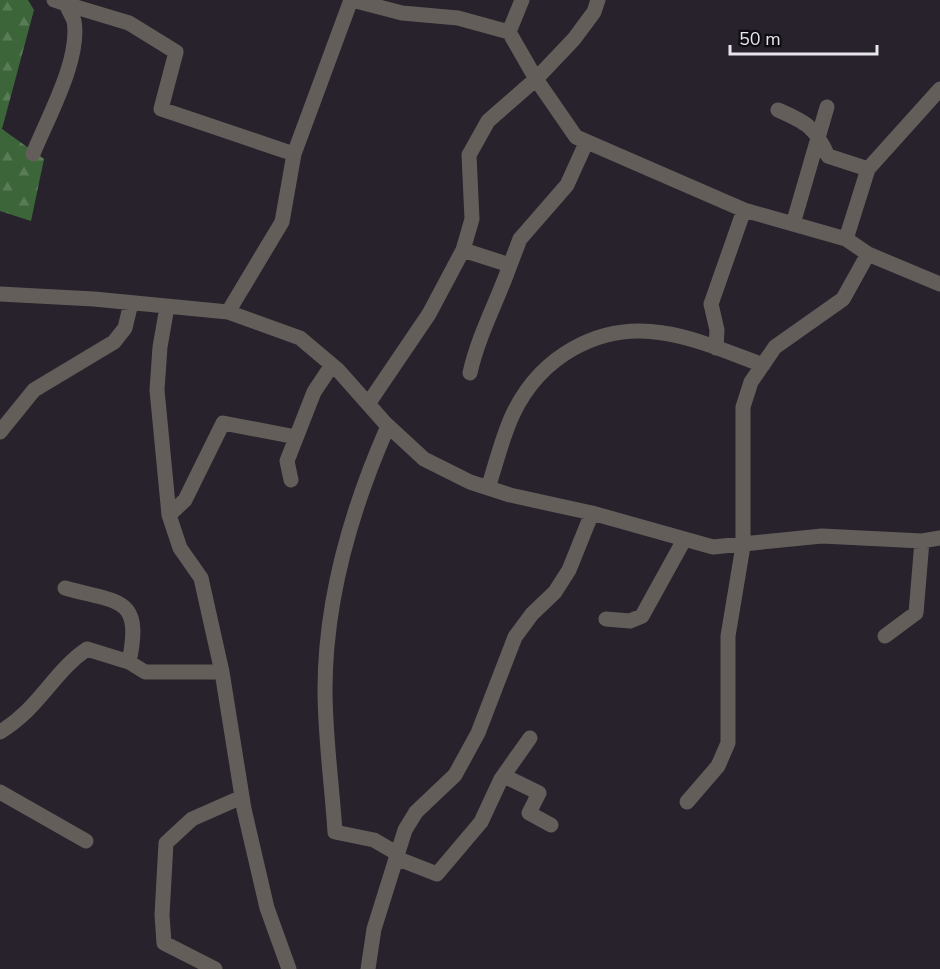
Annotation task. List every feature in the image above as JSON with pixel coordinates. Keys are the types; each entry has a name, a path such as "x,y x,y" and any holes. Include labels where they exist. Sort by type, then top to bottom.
{"street":[{"path":"228,312 282,222 294,154 352,0 402,13 458,18 509,32 536,79 576,138 744,210 846,240 868,254 940,284"},
{"path":"509,32 522,0"},
{"path":"368,404 429,314 463,250 472,219 469,155 488,121 536,79 574,39 594,12 598,0"},
{"path":"60,2 129,23 176,52 161,110 294,154"},
{"path":"33,154 61,87 72,50 74,21 60,2"},
{"path":"846,240 868,169 940,89"},
{"path":"793,224 827,107"},
{"path":"778,110 807,123 819,136 828,156 868,169"},
{"path":"470,373 477,343 496,305 520,239 567,185 586,143"},
{"path":"716,348 717,330 711,304 744,210"},
{"path":"463,250 510,265"},
{"path":"687,802 718,766 728,743 728,636 742,546 743,407 751,382 775,347 843,299 868,254"},
{"path":"0,294 228,312 300,338 332,365 388,426 424,459 470,482 488,488 592,513 684,540 713,547 742,546 822,536 922,541 940,538"},
{"path":"0,432 34,390 114,342 125,328 131,303"},
{"path":"168,307 159,347 157,390 169,514 180,548 201,578 222,672 242,797 267,908 289,969"},
{"path":"488,488 512,414 534,378 568,349 620,332 661,332 763,364"},
{"path":"291,480 287,461 314,392 332,365"},
{"path":"169,514 185,500 223,423 296,437"},
{"path":"388,426 364,479 337,573 329,625 325,691 334,832 374,840 397,856 437,874 481,822 504,776 530,738"},
{"path":"368,969 374,929 405,830 416,812 455,775 478,733 515,637 532,614 555,592 569,570 592,513"},
{"path":"606,620 630,621 642,616 684,540"},
{"path":"885,636 916,613 922,541"},
{"path":"65,588 122,604 131,616 135,632 129,662"},
{"path":"0,732 35,706 75,657 87,649 129,662 145,672 222,672"},
{"path":"504,776 539,793 529,813 551,825"},
{"path":"0,792 86,841"},
{"path":"215,969 164,944 162,915 166,843 192,819 226,802 242,797"}],"green space":[{"path":"0,0 28,0 34,10 2,129 44,159 31,221 0,211"}]}
